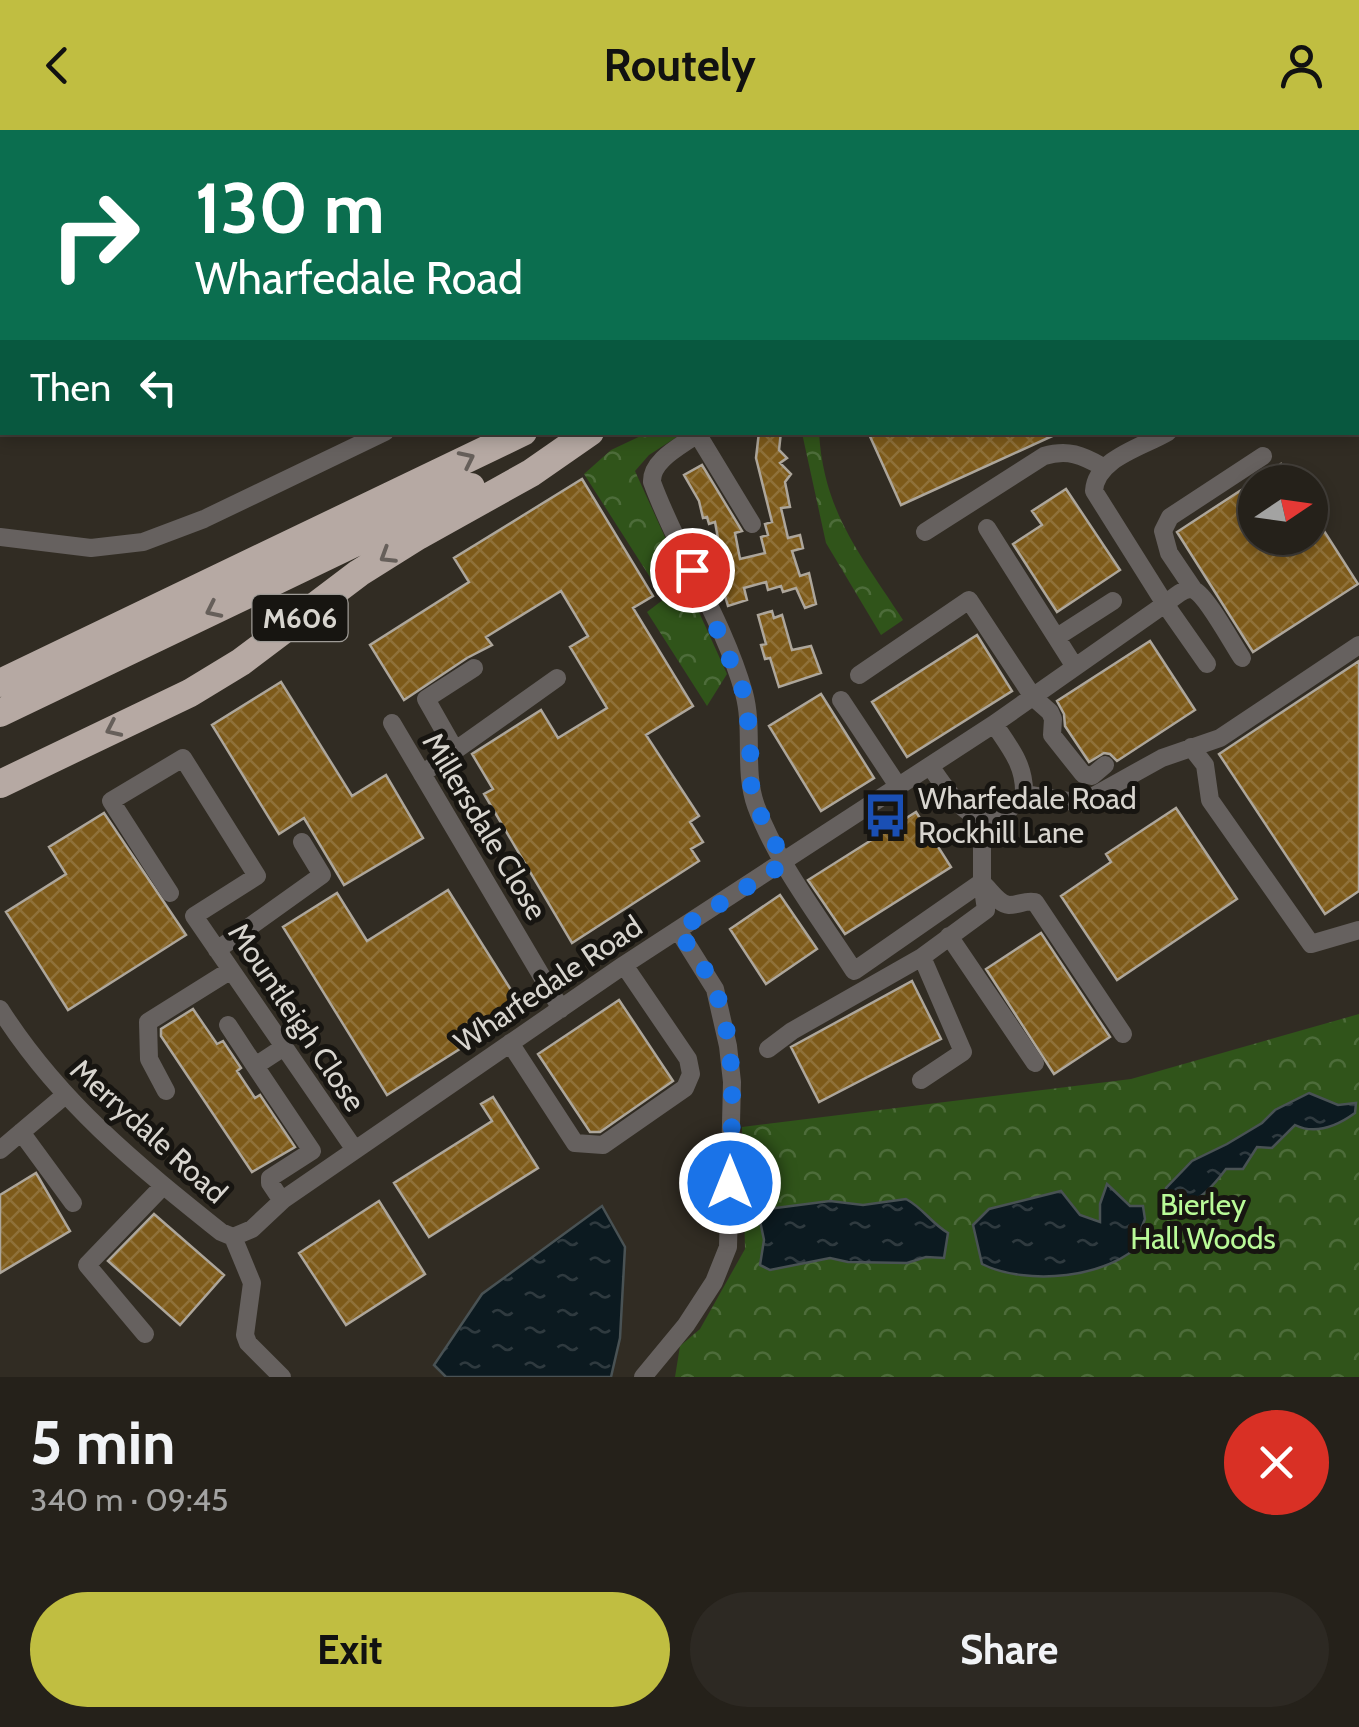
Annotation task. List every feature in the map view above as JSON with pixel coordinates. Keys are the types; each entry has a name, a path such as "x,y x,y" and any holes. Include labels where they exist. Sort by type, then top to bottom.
{"highway":[{"name":"M606","path":"0,682 517,435"},
{"name":"M606","path":"0,712 582,435"},
{"name":"M606","path":"0,784 190,692 240,662 359,574 418,536 531,474 584,435"}],"street":[{"path":"0,536 91,548 143,542 204,519 378,435"},
{"path":"698,435 656,464 652,482 744,693 751,741 752,791 785,863 854,971 982,882"},
{"path":"700,435 752,524"},
{"path":"1162,435 1103,467 1095,477 1094,491 1206,664"},
{"path":"925,532 1044,456 1059,452 1079,454 1103,467"},
{"path":"1242,658 1170,553 1163,531 1170,518 1263,456"},
{"path":"987,528 1075,667"},
{"name":"Wharfedale Road","path":"233,1237 252,1229 282,1201 624,965 994,724 1187,589 1194,590"},
{"path":"860,675 969,600 1033,696 1050,712 1052,735 1082,774 1092,776 1105,765"},
{"path":"1057,638 1113,601"},
{"path":"1024,794 1081,803 1162,758 1220,738 1359,646"},
{"path":"455,750 426,700 474,668"},
{"path":"422,774 557,678"},
{"path":"842,700 898,786"},
{"name":"Millersdale Close","path":"392,723 560,1009"},
{"path":"930,766 952,797 982,820 1002,816 1024,794 1025,776 994,724"},
{"path":"1197,745 1205,765 1210,800 1311,944 1359,930"},
{"name":"Mountleigh Close","path":"170,893 111,801 183,758 257,876 194,916 354,1150"},
{"path":"768,1050 922,956 986,910 982,820"},
{"path":"217,950 322,875 302,842"},
{"path":"982,882 1001,902 1034,902 1123,1034"},
{"path":"642,1377 686,1326 714,1282 728,1247 732,1082 728,1046 715,989 678,930"},
{"path":"949,936 1035,1063"},
{"path":"921,1080 963,1052 922,956"},
{"path":"510,1044 575,1144 602,1144 685,1088 691,1074 688,1059 624,965"},
{"path":"166,1091 149,1059 148,1022 230,970"},
{"name":"Merrydale Road","path":"0,1009 29,1054 64,1096 163,1186 221,1232 233,1237"},
{"path":"228,1025 312,1151 270,1178 282,1201"},
{"path":"255,1066 284,1047"},
{"path":"0,1150 64,1096"},
{"path":"22,1132 74,1203"},
{"path":"145,1334 86,1265 163,1186"},
{"path":"233,1237 252,1284 245,1335 248,1343 282,1377"}],"green space":[{"path":"643,435 680,435 649,455 635,471 727,674 707,706 647,612 664,599 584,474 611,450"},
{"path":"802,435 819,435 828,487 837,510 859,553 903,620 881,635 826,543"},
{"name":"Bierley Hall Woods","path":"1359,1014 1359,1377 675,1377 680,1346 700,1329 745,1249 742,1127 1131,1079"}],"water":[{"path":"1309,1093 1338,1105 1356,1103 1355,1113 1326,1128 1295,1125 1272,1148 1257,1147 1243,1169 1226,1169 1200,1196 1185,1203 1166,1201 1166,1188 1192,1161"},
{"path":"1107,1184 1130,1206 1143,1206 1145,1219 1139,1234 1143,1241 1128,1254 1110,1264 1067,1275 1021,1275 982,1264 973,1225 989,1209 1061,1191 1080,1215 1100,1222 1100,1204"},
{"path":"906,1199 948,1233 944,1258 926,1257 907,1263 830,1258 770,1270 760,1265 764,1240 759,1216 768,1209 830,1201 863,1205"},
{"path":"602,1206 625,1247 620,1338 611,1377 446,1377 434,1365 482,1294"}],"building":[{"path":"759,435 781,435 779,450 787,458 780,463 791,474 785,482 790,507 781,508 788,538 800,535 803,548 792,551 800,576 809,573 816,604 805,608 796,588 783,592 781,586 768,590 766,582 744,588 747,600 728,606 720,579 725,577 715,522 709,524 707,517 703,518 699,501 684,475 702,465 742,531 735,533 740,559 765,553 761,537 768,535 765,524 772,522 756,458"},
{"path":"869,435 1054,435 901,505"},
{"path":"582,479 653,596 633,608 693,706 646,735 699,816 690,822 703,842 691,849 699,861 572,943 484,794 493,789 472,754 541,710 558,738 607,708 570,647 588,636 561,591 486,637 492,645 404,700 370,645 469,582 454,558"},
{"path":"1066,489 1120,570 1057,612 1013,544 1042,525 1032,511"},
{"path":"1238,492 1238,555 1328,555 1328,537 1358,584 1253,652 1177,532"},
{"path":"772,611 774,618 782,615 792,650 811,646 821,673 779,687 770,658 765,659 761,645 766,644 758,615"},
{"path":"977,635 1012,691 907,757 872,702"},
{"path":"1150,641 1195,710 1117,761 1104,753 1089,762 1065,726 1057,701"},
{"path":"1359,661 1359,891 1325,914 1219,754"},
{"path":"281,682 352,796 386,775 423,838 344,885 304,818 279,834 212,725"},
{"path":"821,694 874,778 821,811 769,726"},
{"path":"1176,808 1237,899 1117,980 1061,896 1111,862 1106,854"},
{"path":"916,812 951,867 845,934 808,880"},
{"path":"104,813 186,935 68,1010 6,912 66,874 49,847"},
{"path":"448,890 523,1009 387,1095 283,927 337,893 367,941"},
{"path":"780,895 817,949 766,984 730,929"},
{"path":"1041,933 1110,1037 1054,1074 986,969"},
{"path":"912,981 941,1039 819,1102 791,1047"},
{"path":"619,1000 673,1081 600,1132 590,1132 538,1054"},
{"path":"193,1009 217,1044 223,1041 255,1098 260,1095 295,1147 252,1172 161,1036 161,1029"},
{"path":"493,1097 538,1168 429,1237 394,1183 492,1121 481,1104"},
{"path":"36,1173 70,1231 0,1273 0,1195"},
{"path":"379,1201 425,1274 346,1325 299,1253"},
{"path":"154,1214 224,1275 180,1325 108,1261"}],"place":[{"name":"Wharfedale Road Rockhill Lane","path":"885,815"}],"route":[{"path":"692,570 744,693 751,741 749,776 756,806 785,863 678,930 715,989 728,1046 732,1082 730,1183"}]}
